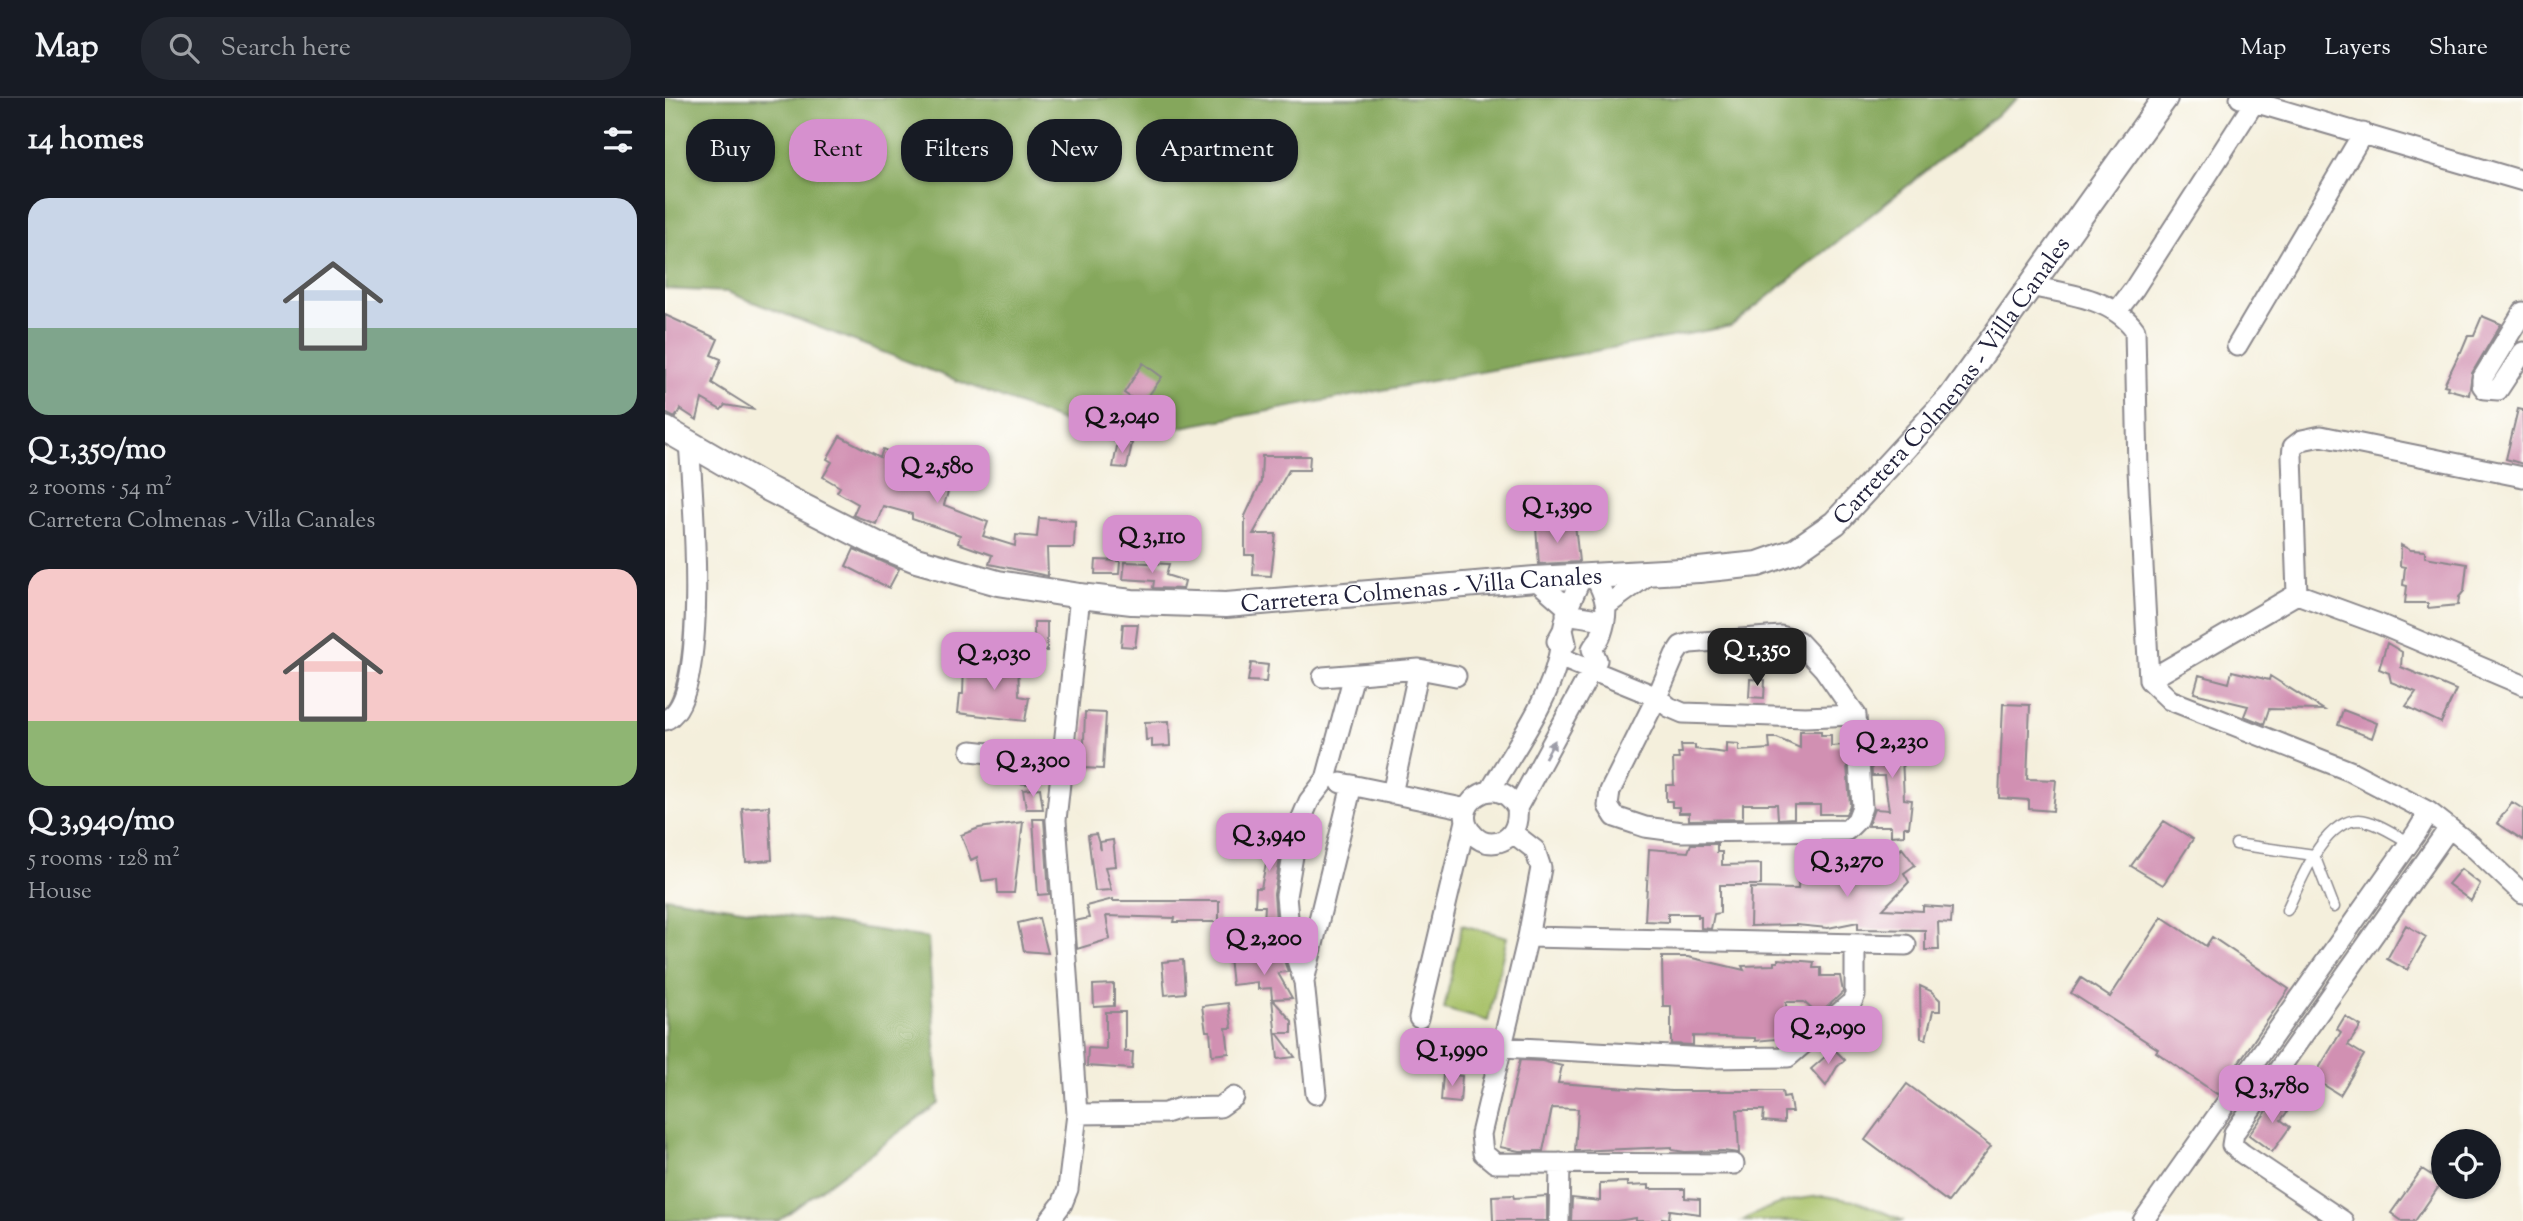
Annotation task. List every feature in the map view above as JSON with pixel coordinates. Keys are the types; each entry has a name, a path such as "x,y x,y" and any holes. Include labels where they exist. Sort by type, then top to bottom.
{"street":[{"name":"Carretera Colmenas - Villa Canales","path":"665,429 767,488 877,544 916,559 998,583 1080,596 1226,605 1535,579 1729,568 1771,561 1795,551 1835,523 1951,397 2165,98"},
{"path":"2117,311 2134,289 2250,99 2523,181"},
{"path":"2237,346 2363,132"},
{"path":"2029,286 2071,294 2117,311 2127,318 2135,330 2138,470 2149,680 2170,700 2350,771 2429,812 2471,845 2523,894"},
{"path":"2523,312 2482,379 2485,389 2498,390 2523,352"},
{"path":"2297,594 2292,456 2293,447 2302,440 2321,436 2523,477"},
{"path":"665,720 672,718 688,690 693,663 696,606 689,442"},
{"path":"1563,631 1604,621 1651,572"},
{"path":"1467,815 1469,829 1482,841 1498,842 1513,833 1517,825 1517,808 1594,666 1593,649 1604,621 1605,594 1588,576 1563,631 1543,698 1490,791"},
{"path":"1535,579 1563,631 1594,666 1683,713 1856,715"},
{"path":"2149,680 2297,594"},
{"path":"2297,594 2379,624 2523,685"},
{"path":"1049,1221 1062,1204 1068,1189 1077,1114 1056,820 1080,596"},
{"path":"1781,636 1798,641 1824,669 1856,715 1862,807 1857,820 1847,830 1682,832 1645,827 1615,817 1608,806 1610,791 1681,646 1781,636"},
{"path":"1392,794 1419,669"},
{"path":"1323,677 1419,669 1455,676"},
{"path":"1316,1094 1304,982 1290,939 1286,896 1297,827 1309,801 1326,779 1354,675"},
{"path":"971,751 1063,761"},
{"path":"1326,779 1467,815"},
{"path":"1304,982 1352,785"},
{"path":"1419,1018 1467,815 1474,797 1490,791 1507,795 1517,808"},
{"path":"2143,1221 2429,812"},
{"path":"2343,1221 2243,1154 2232,1145 2234,1133 2449,828"},
{"path":"1513,833 1535,850 1541,868 1528,937 1481,1135 1483,1153 1495,1163 1734,1164"},
{"path":"1528,937 1906,945"},
{"path":"1503,1047 1709,1058 1788,1057 1852,1002 1855,995 1855,944"},
{"path":"1077,1114 1165,1113 1180,1108 1220,1107 1234,1097"},
{"path":"1559,1221 1560,1163"}],"lane":[{"path":"2287,910 2314,855 2332,833 2342,826 2360,820 2409,842"},
{"path":"2236,844 2314,855"},
{"path":"2314,855 2334,907"}],"green space":[{"path":"665,98 2018,98 1731,326 1111,440 727,292 665,289"},
{"path":"665,897 928,938 939,1103 778,1221 665,1221"},
{"path":"1462,925 1507,937 1488,1021 1444,1009"},
{"path":"1824,1196 1860,1202 1904,1221 1742,1221 1782,1203"}],"building":[{"path":"665,315 718,339 711,355 721,359 712,383 755,410 725,405 721,410 702,399 697,420 680,409 675,418 665,413"},
{"path":"2482,316 2501,324 2472,373 2469,395 2447,389 2448,386 2444,385 2468,335 2474,335"},
{"path":"1143,363 1162,377 1142,405 1124,393"},
{"path":"2518,409 2523,410 2523,464 2506,459"},
{"path":"840,436 880,457 883,449 900,457 890,479 921,487 923,482 927,483 943,447 963,454 944,505 988,522 983,536 1015,546 1016,535 1037,537 1039,518 1075,521 1074,548 1047,548 1048,576 989,564 992,555 958,543 960,535 912,519 912,514 883,506 876,524 855,516 853,515 858,504 837,492 840,487 823,477 832,462 827,459"},
{"path":"1118,441 1132,443 1127,468 1113,467"},
{"path":"1262,456 1310,456 1309,470 1289,470 1253,534 1276,534 1271,576 1253,575 1254,555 1245,555 1245,516 1261,482"},
{"path":"1575,524 1579,562 1539,564 1536,528"},
{"path":"2401,545 2410,550 2425,551 2425,557 2467,564 2464,591 2459,597 2458,605 2428,608 2428,603 2405,603 2407,586 2403,585 2405,567 2400,566"},
{"path":"854,549 899,569 889,588 846,566"},
{"path":"1096,560 1120,561 1119,574 1095,574"},
{"path":"1125,562 1169,564 1166,575 1185,581 1183,589 1153,588 1154,581 1123,579"},
{"path":"1034,622 1047,622 1047,651 1034,651"},
{"path":"1123,624 1138,624 1135,647 1121,646"},
{"path":"2387,643 2402,652 2401,667 2456,690 2441,723 2406,706 2416,692 2391,682 2389,673 2379,669"},
{"path":"1001,658 1018,658 1019,696 1029,698 1025,721 958,713 960,694 963,694 964,666 1001,666"},
{"path":"1251,663 1268,665 1266,682 1248,681"},
{"path":"2232,671 2269,680 2270,676 2324,710 2269,709 2264,724 2244,716 2248,706 2194,693 2199,675 2229,683"},
{"path":"1750,679 1765,680 1764,698 1749,697"},
{"path":"2003,704 2030,705 2027,779 2056,780 2053,811 2029,809 2029,800 1999,798"},
{"path":"2343,710 2377,723 2372,738 2338,725"},
{"path":"1085,712 1106,713 1103,769 1083,768"},
{"path":"1169,721 1170,746 1152,747 1152,739 1146,740 1145,722"},
{"path":"1905,728 1906,757 1902,757 1904,799 1912,800 1909,827 1904,827 1904,835 1891,836 1891,826 1868,826 1874,809 1889,810 1884,776 1872,776 1871,756 1876,757 1876,730"},
{"path":"1800,731 1821,731 1821,735 1831,735 1831,746 1843,745 1843,752 1846,752 1850,805 1846,814 1820,814 1820,805 1794,805 1794,818 1778,819 1777,804 1743,804 1743,819 1689,820 1689,813 1679,813 1679,807 1672,807 1672,801 1666,801 1666,785 1674,785 1673,759 1679,759 1678,753 1682,753 1681,745 1695,745 1695,749 1726,753 1726,743 1739,744 1739,751 1770,749 1769,738 1777,738 1800,748"},
{"path":"1001,767 1030,770 1028,784 999,782"},
{"path":"1040,788 1043,809 1026,809 1023,790"},
{"path":"2512,802 2523,809 2523,840 2497,823"},
{"path":"769,806 772,860 746,862 742,808"},
{"path":"1033,819 1044,819 1049,894 1038,895"},
{"path":"2164,821 2193,839 2163,885 2131,866"},
{"path":"1023,822 1014,893 998,893 997,879 982,881 977,857 971,860 961,835 979,828"},
{"path":"1261,828 1284,836 1274,894 1276,922 1264,922 1265,906 1255,906 1256,888 1261,888 1269,849 1256,844"},
{"path":"1096,834 1101,850 1100,842 1113,840 1116,866 1105,867 1111,890 1095,891 1088,835"},
{"path":"1691,844 1717,844 1717,852 1722,852 1722,865 1761,864 1761,885 1720,885 1720,913 1714,914 1711,929 1701,928 1701,917 1698,917 1698,914 1668,914 1668,922 1645,921 1649,849 1688,852"},
{"path":"1902,848 1915,865 1904,873 1909,882 1883,909 1923,911 1923,906 1952,908 1951,923 1938,922 1939,950 1925,950 1925,930 1858,929 1858,922 1828,928 1796,925 1750,926 1751,888 1798,889 1799,866 1829,865 1827,854 1850,852 1849,866 1879,868"},
{"path":"2461,869 2480,884 2471,901 2448,884"},
{"path":"1113,899 1219,901 1219,922 1174,922 1175,918 1106,916 1110,939 1077,949 1075,921 1089,918 1086,906"},
{"path":"2162,917 2206,946 2212,937 2289,989 2217,1094 2156,1052 2158,1049 2071,993 2081,978 2110,997"},
{"path":"1039,918 1048,953 1024,951 1018,923"},
{"path":"2406,925 2426,937 2407,970 2387,959"},
{"path":"1277,927 1278,943 1288,972 1278,973 1292,998 1272,999 1271,988 1258,989 1258,982 1232,985 1228,948"},
{"path":"1662,957 1688,957 1744,970 1742,966 1774,965 1778,959 1814,962 1813,968 1821,968 1821,976 1840,976 1843,992 1821,1013 1816,1013 1804,1002 1786,1002 1787,1038 1755,1041 1755,1038 1693,1036 1693,1045 1671,1044 1671,1006 1663,1006"},
{"path":"1183,960 1185,993 1165,995 1162,962"},
{"path":"1114,984 1114,1006 1094,1007 1093,985"},
{"path":"1920,986 1931,991 1940,1000 1940,1011 1933,1011 1926,1039 1921,1038"},
{"path":"1272,999 1292,1021 1292,1033 1277,1033 1295,1057 1278,1059"},
{"path":"1228,1003 1232,1028 1226,1028 1229,1053 1212,1055 1210,1031 1206,1031 1202,1006"},
{"path":"1106,1012 1125,1012 1125,1052 1133,1052 1132,1069 1087,1066 1088,1048 1106,1049"},
{"path":"2345,1016 2361,1026 2348,1045 2364,1055 2340,1095 2313,1078 2341,1032 2337,1029"},
{"path":"1834,1049 1845,1060 1837,1067 1826,1086 1811,1069"},
{"path":"1520,1060 1542,1061 1562,1066 1558,1083 1671,1091 1782,1091 1783,1097 1789,1096 1792,1112 1784,1112 1784,1123 1763,1121 1764,1110 1737,1110 1739,1153 1685,1152 1672,1150 1672,1147 1575,1151 1578,1109 1552,1108 1543,1151 1519,1151 1500,1147"},
{"path":"1443,1074 1462,1076 1460,1103 1441,1101"},
{"path":"1907,1084 1991,1146 1948,1202 1865,1140"},
{"path":"2278,1096 2291,1107 2281,1120 2290,1127 2272,1152 2249,1135"},
{"path":"2422,1169 2431,1175 2431,1198 2415,1221 2402,1221 2391,1213"},
{"path":"1627,1182 1627,1186 1649,1185 1649,1189 1685,1189 1685,1198 1700,1199 1700,1214 1670,1210 1669,1219 1662,1218 1662,1221 1636,1221 1636,1218 1617,1221 1571,1221 1572,1198 1600,1201 1600,1183"},
{"path":"1513,1195 1514,1198 1547,1196 1547,1221 1493,1221 1492,1196"}]}
